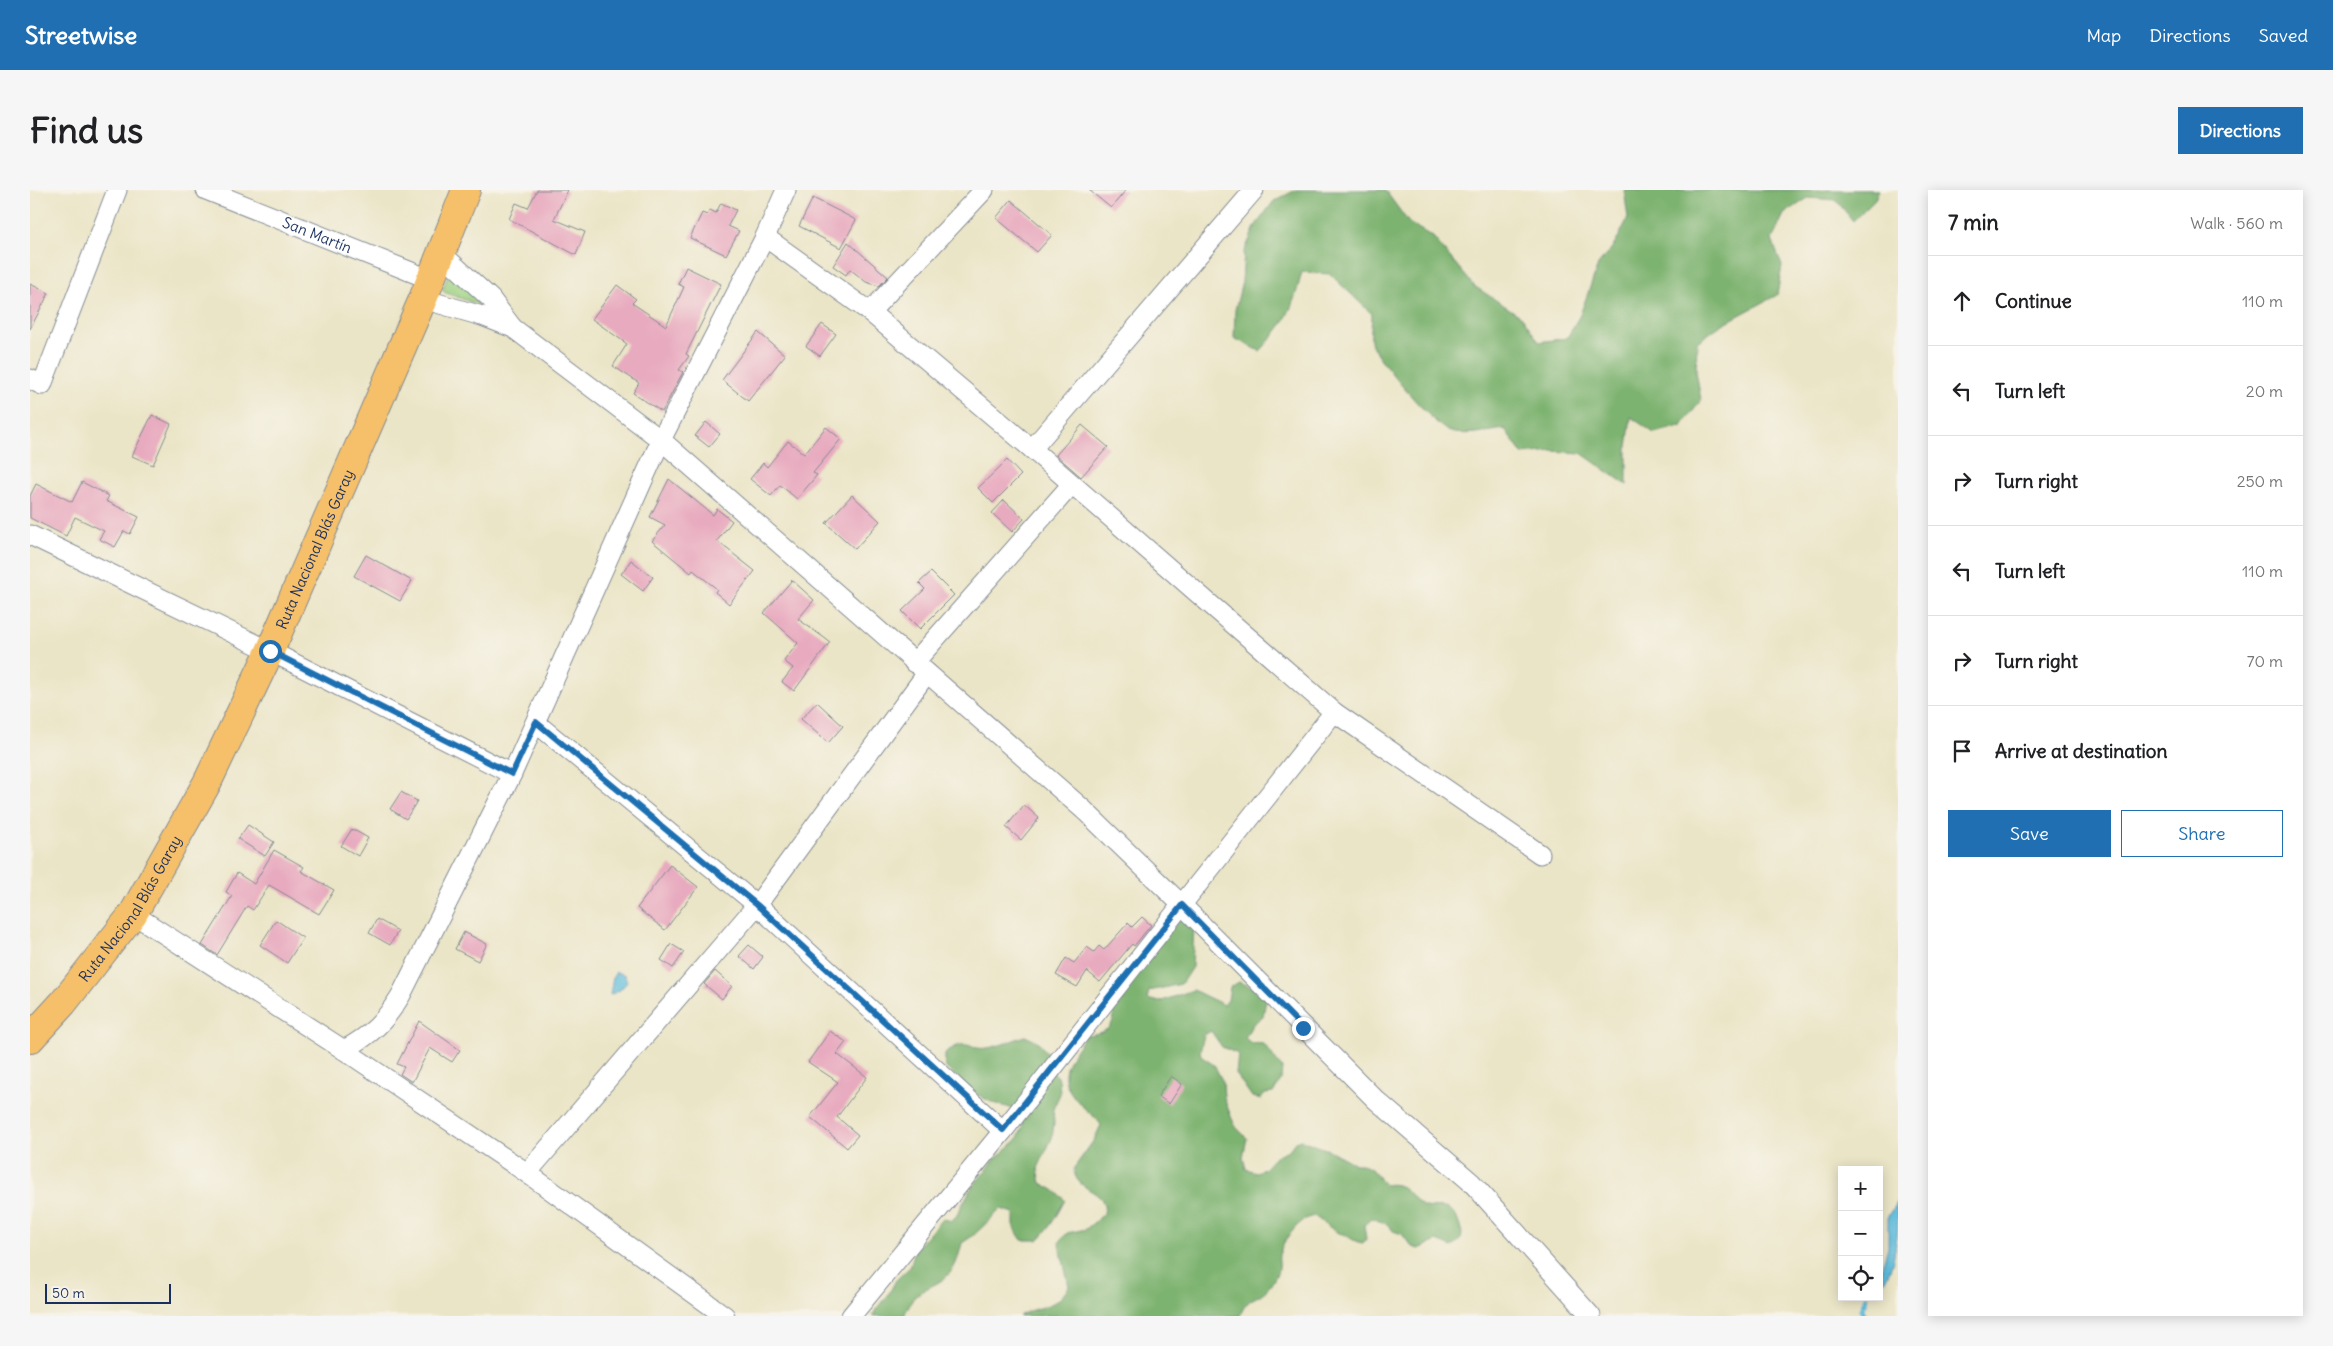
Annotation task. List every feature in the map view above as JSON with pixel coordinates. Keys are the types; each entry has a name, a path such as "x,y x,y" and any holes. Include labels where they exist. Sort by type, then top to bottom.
{"highway":[{"name":"Ruta Nacional Blás Garay","path":"30,1039 62,1003 132,914 207,783 270,651 426,289 466,190"}],"street":[{"path":"30,378 42,384 117,190"},
{"name":"San Martín","path":"206,190 482,316 513,328"},
{"path":"344,1050 364,1039 392,1011 512,774 661,440 765,237 786,190"},
{"path":"870,312 984,190"},
{"path":"1032,449 1254,190"},
{"path":"765,237 870,312 1032,449 1334,712 1540,854"},
{"path":"440,252 491,299 513,328 661,440 1084,810 1182,905 1376,1100 1472,1183 1591,1316"},
{"path":"527,1173 757,905 921,668 1072,484"},
{"path":"30,535 270,651 512,774"},
{"path":"851,1316 1003,1130 1334,712"},
{"path":"536,722 757,905 1003,1130"},
{"path":"132,914 344,1050 527,1173 725,1316"}],"green space":[{"path":"1296,190 1385,190 1409,223 1433,237 1474,286 1522,317 1539,342 1567,338 1580,315 1598,265 1615,244 1628,218 1624,190 1879,190 1875,199 1853,221 1836,200 1808,198 1784,214 1772,240 1782,266 1777,295 1721,325 1697,342 1696,371 1701,400 1682,426 1654,433 1631,417 1627,447 1627,485 1581,453 1553,451 1522,454 1505,429 1460,434 1448,431 1431,417 1384,364 1376,353 1371,341 1372,314 1330,274 1302,272 1295,296 1283,323 1260,351 1234,338 1235,310 1242,282 1244,252 1256,225 1274,201"},
{"path":"449,273 481,303 480,305 444,292 443,289"},
{"path":"1180,919 1194,927 1192,967 1181,984 1149,991 1147,999 1159,1002 1193,990 1224,1005 1228,1000 1230,987 1239,982 1262,991 1266,1000 1263,1016 1252,1025 1245,1038 1251,1043 1264,1044 1282,1068 1281,1080 1273,1093 1265,1094 1261,1099 1252,1097 1236,1074 1238,1054 1222,1047 1211,1031 1204,1035 1200,1052 1202,1057 1214,1065 1223,1082 1224,1098 1232,1119 1236,1127 1247,1138 1243,1157 1246,1169 1256,1172 1264,1169 1277,1155 1289,1150 1295,1142 1301,1140 1331,1151 1355,1164 1362,1164 1371,1169 1385,1185 1392,1184 1402,1187 1421,1205 1452,1211 1461,1230 1461,1239 1452,1247 1437,1241 1418,1249 1411,1246 1402,1234 1393,1231 1389,1225 1372,1218 1364,1225 1366,1239 1363,1243 1338,1233 1314,1216 1302,1221 1292,1231 1279,1255 1277,1274 1265,1291 1249,1301 1240,1316 1019,1316 1047,1306 1064,1294 1069,1286 1059,1243 1067,1233 1086,1229 1104,1214 1104,1206 1101,1199 1079,1182 1075,1176 1074,1168 1094,1140 1101,1125 1074,1097 1068,1088 1065,1072 1068,1064 1086,1035 1104,1031 1109,1027 1114,1017 1115,994"},
{"path":"1025,1036 1038,1042 1047,1053 1049,1068 1059,1079 1060,1094 1053,1109 1052,1138 1038,1168 1041,1183 1054,1190 1065,1200 1062,1206 1050,1226 1038,1240 1022,1240 1014,1228 1014,1213 1001,1209 974,1235 962,1243 956,1263 950,1273 917,1295 904,1316 872,1316 888,1295 896,1280 910,1267 915,1250 943,1218 951,1221 957,1215 970,1190 995,1159 1017,1140 1023,1126 1021,1112 980,1096 945,1067 945,1053 959,1045 987,1048"}],"water":[{"path":"616,972 625,975 627,982 620,990 610,995 613,977"},
{"path":"1898,1200 1896,1247 1890,1269 1883,1283 1883,1264 1888,1247 1888,1216"}],"building":[{"path":"537,190 568,190 554,219 585,232 576,255 509,219 516,203 528,208"},
{"path":"1089,190 1126,190 1111,208"},
{"path":"813,198 856,220 841,248 799,226"},
{"path":"1011,200 1052,235 1037,252 996,218"},
{"path":"721,203 736,210 728,226 739,231 726,255 690,238 702,213 707,215 710,210 716,213"},
{"path":"848,242 888,277 879,286 866,282 850,269 846,275 833,266"},
{"path":"686,267 721,284 686,354 689,356 679,370 683,372 662,412 633,393 639,383 613,366 627,344 592,319 617,285 636,299 632,303 666,326 684,287 678,284"},
{"path":"30,284 49,293 30,329"},
{"path":"822,324 836,334 820,356 806,346"},
{"path":"758,332 785,355 748,401 722,380"},
{"path":"152,415 171,424 153,465 132,456"},
{"path":"706,422 720,434 709,447 695,436"},
{"path":"1082,425 1108,447 1081,477 1056,455"},
{"path":"826,427 841,439 813,473 817,475 797,499 780,485 771,496 750,479 763,463 767,467 788,441 804,454"},
{"path":"1007,460 1021,475 993,503 978,488"},
{"path":"669,479 713,515 717,509 732,521 717,541 755,571 729,604 715,592 717,589 693,570 691,573 652,541 665,525 650,517"},
{"path":"82,482 109,496 106,501 139,517 130,534 124,531 115,547 99,539 104,531 75,517 66,536 30,518 30,496 36,484 72,502"},
{"path":"852,495 880,521 855,549 826,523"},
{"path":"1004,500 1024,519 1012,532 992,513"},
{"path":"366,555 412,581 400,601 354,576"},
{"path":"631,560 653,577 643,591 621,574"},
{"path":"931,572 954,595 920,629 902,611 925,589 919,583"},
{"path":"792,580 814,600 798,619 830,642 794,691 782,682 793,668 784,661 798,643 764,613"},
{"path":"817,702 843,726 828,743 801,719"},
{"path":"401,792 417,801 406,819 390,809"},
{"path":"1024,805 1039,818 1021,840 1006,827"},
{"path":"248,825 274,842 265,856 238,839"},
{"path":"352,829 368,838 358,856 341,846"},
{"path":"274,850 304,867 301,871 334,890 319,914 269,885 253,910 247,906 217,955 202,945 232,896 226,892 237,873 254,884"},
{"path":"670,865 698,887 665,930 637,908"},
{"path":"1142,917 1151,925 1100,982 1087,971 1077,987 1056,975 1066,958 1074,963 1087,947 1094,952 1099,946 1104,950 1128,923 1132,927"},
{"path":"377,919 398,931 390,945 369,933"},
{"path":"276,920 303,938 287,963 260,945"},
{"path":"464,932 487,944 478,961 455,949"},
{"path":"671,944 684,952 673,968 661,960"},
{"path":"749,945 763,957 754,969 739,956"},
{"path":"715,971 732,986 722,999 704,984"},
{"path":"419,1021 460,1050 452,1062 430,1048 412,1082 400,1074 404,1067 397,1064"},
{"path":"830,1031 846,1042 837,1054 867,1077 837,1117 858,1135 847,1148 810,1117 838,1082 808,1062"},
{"path":"1171,1076 1182,1084 1169,1104 1158,1096"}],"waterway":[{"path":"1864,1316 1861,1309 1865,1301"}],"route":[{"path":"270,651 512,774 536,722 757,905 1003,1130 1182,905 1303,1028"}]}
